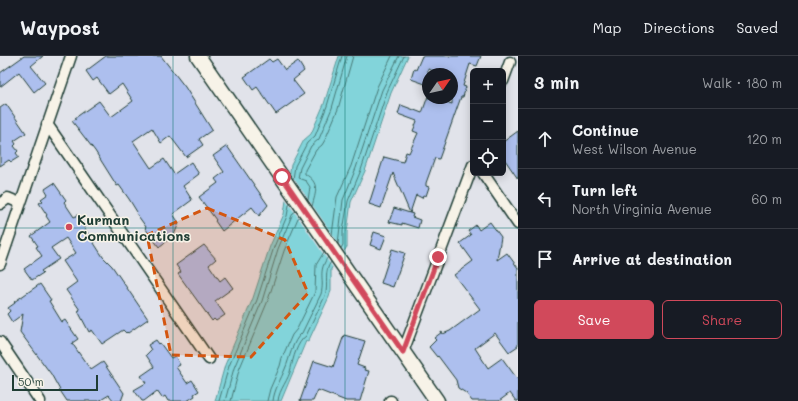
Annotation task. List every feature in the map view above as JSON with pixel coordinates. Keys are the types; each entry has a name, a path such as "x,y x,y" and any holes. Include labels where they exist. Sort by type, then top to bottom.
{"street":[{"path":"0,264 71,56"},
{"path":"198,56 437,401"},
{"path":"506,73 510,62"},
{"path":"47,124 209,359"},
{"path":"403,352 470,173"},
{"path":"485,176 518,224"},
{"path":"0,204 8,198 20,203"},
{"path":"0,342 40,401"}],"highlighted area":[{"path":"207,208 285,240 308,293 251,357 171,355 147,235"}],"water":[{"path":"339,56 408,56 391,93 365,171 351,202 347,232 347,247 331,269 331,290 329,297 308,342 306,341 281,401 215,401 225,365 253,298 270,246 284,214 291,165 304,140 311,134 324,104"}],"pier":[{"path":"288,170 345,252 333,268 284,197"}],"building":[{"path":"24,56 43,56 31,66 45,83 34,92 19,72 0,87 0,73"},
{"path":"106,56 161,56 185,87 212,130 199,139 203,145 186,157 170,136 161,143 152,128 133,141 151,168 164,159 174,174 191,162 199,174 183,186 192,200 173,214 179,223 174,235 159,247 145,228 146,227 136,213 137,212 129,199 119,185 117,186 95,151 72,121 99,101 111,117 133,101 122,84 109,94 97,78 93,81 86,71"},
{"path":"422,56 481,56 477,66 470,64 463,86 466,87 463,97 461,97 439,159 435,158 426,183 426,186 429,187 426,196 423,195 422,198 416,195 410,213 393,173 381,208 369,204 384,157 403,162 406,152 409,153 418,133 413,131 417,121 398,114 401,105 422,113 425,104 458,104 458,68 422,68 422,83 411,79 414,69 416,70"},
{"path":"269,59 272,62 277,59 285,70 298,61 304,71 293,80 304,94 276,114 257,87 253,90 244,77"},
{"path":"6,104 26,133 14,141 16,144 14,146 18,151 16,153 19,157 11,162 9,160 0,166 0,108"},
{"path":"518,131 518,179 506,161 506,140"},
{"path":"227,146 268,205 259,216 252,207 222,231 199,197 218,183 215,179 224,172 213,156"},
{"path":"54,183 66,200 64,202 74,217 78,215 84,225 83,226 103,257 112,266 148,319 128,333 123,330 102,344 92,330 89,332 78,311 80,310 66,290 77,282 63,261 76,253 66,238 51,248 59,259 41,271 43,273 32,280 24,269 42,256 36,247 38,246 31,236 50,222 39,203 43,201 41,199 48,194 45,189"},
{"path":"394,208 413,214 412,217 420,220 418,228 402,223 402,225 389,222"},
{"path":"490,222 501,237 497,260 507,253 518,268 518,346 509,352 495,333 475,348 488,368 502,358 518,380 518,401 516,401 510,393 499,401 472,401 466,393 458,388 456,380 438,356 437,357 429,347 436,340 434,338 442,332 443,334 450,331 480,309 454,275 473,261 460,243 471,235 468,231 476,225 479,230"},
{"path":"374,232 386,236 381,249 370,245"},
{"path":"204,245 216,259 209,265 220,281 225,277 233,288 215,301 225,315 216,321 214,319 212,321 178,274 181,272 176,265"},
{"path":"392,249 405,253 393,287 381,283"},
{"path":"40,284 51,300 49,301 62,322 65,320 78,339 72,343 91,370 103,362 124,393 121,401 114,401 109,395 99,401 67,401 51,374 20,332 23,314 12,322 7,314 10,311 8,308"},
{"path":"344,335 365,341 357,365 365,368 364,370 369,371 360,401 346,401 318,390 313,401 300,401 314,361 333,367"},
{"path":"156,340 171,358 175,356 180,365 176,367 187,383 192,380 199,391 194,394 195,396 187,401 168,401 165,396 162,398 157,391 142,401 134,390 146,383 141,376 154,367 146,355 151,350 148,345"}],"place":[{"name":"Kurman Communications","path":"69,227"}],"route":[{"path":"282,177 403,352 438,257"}]}
